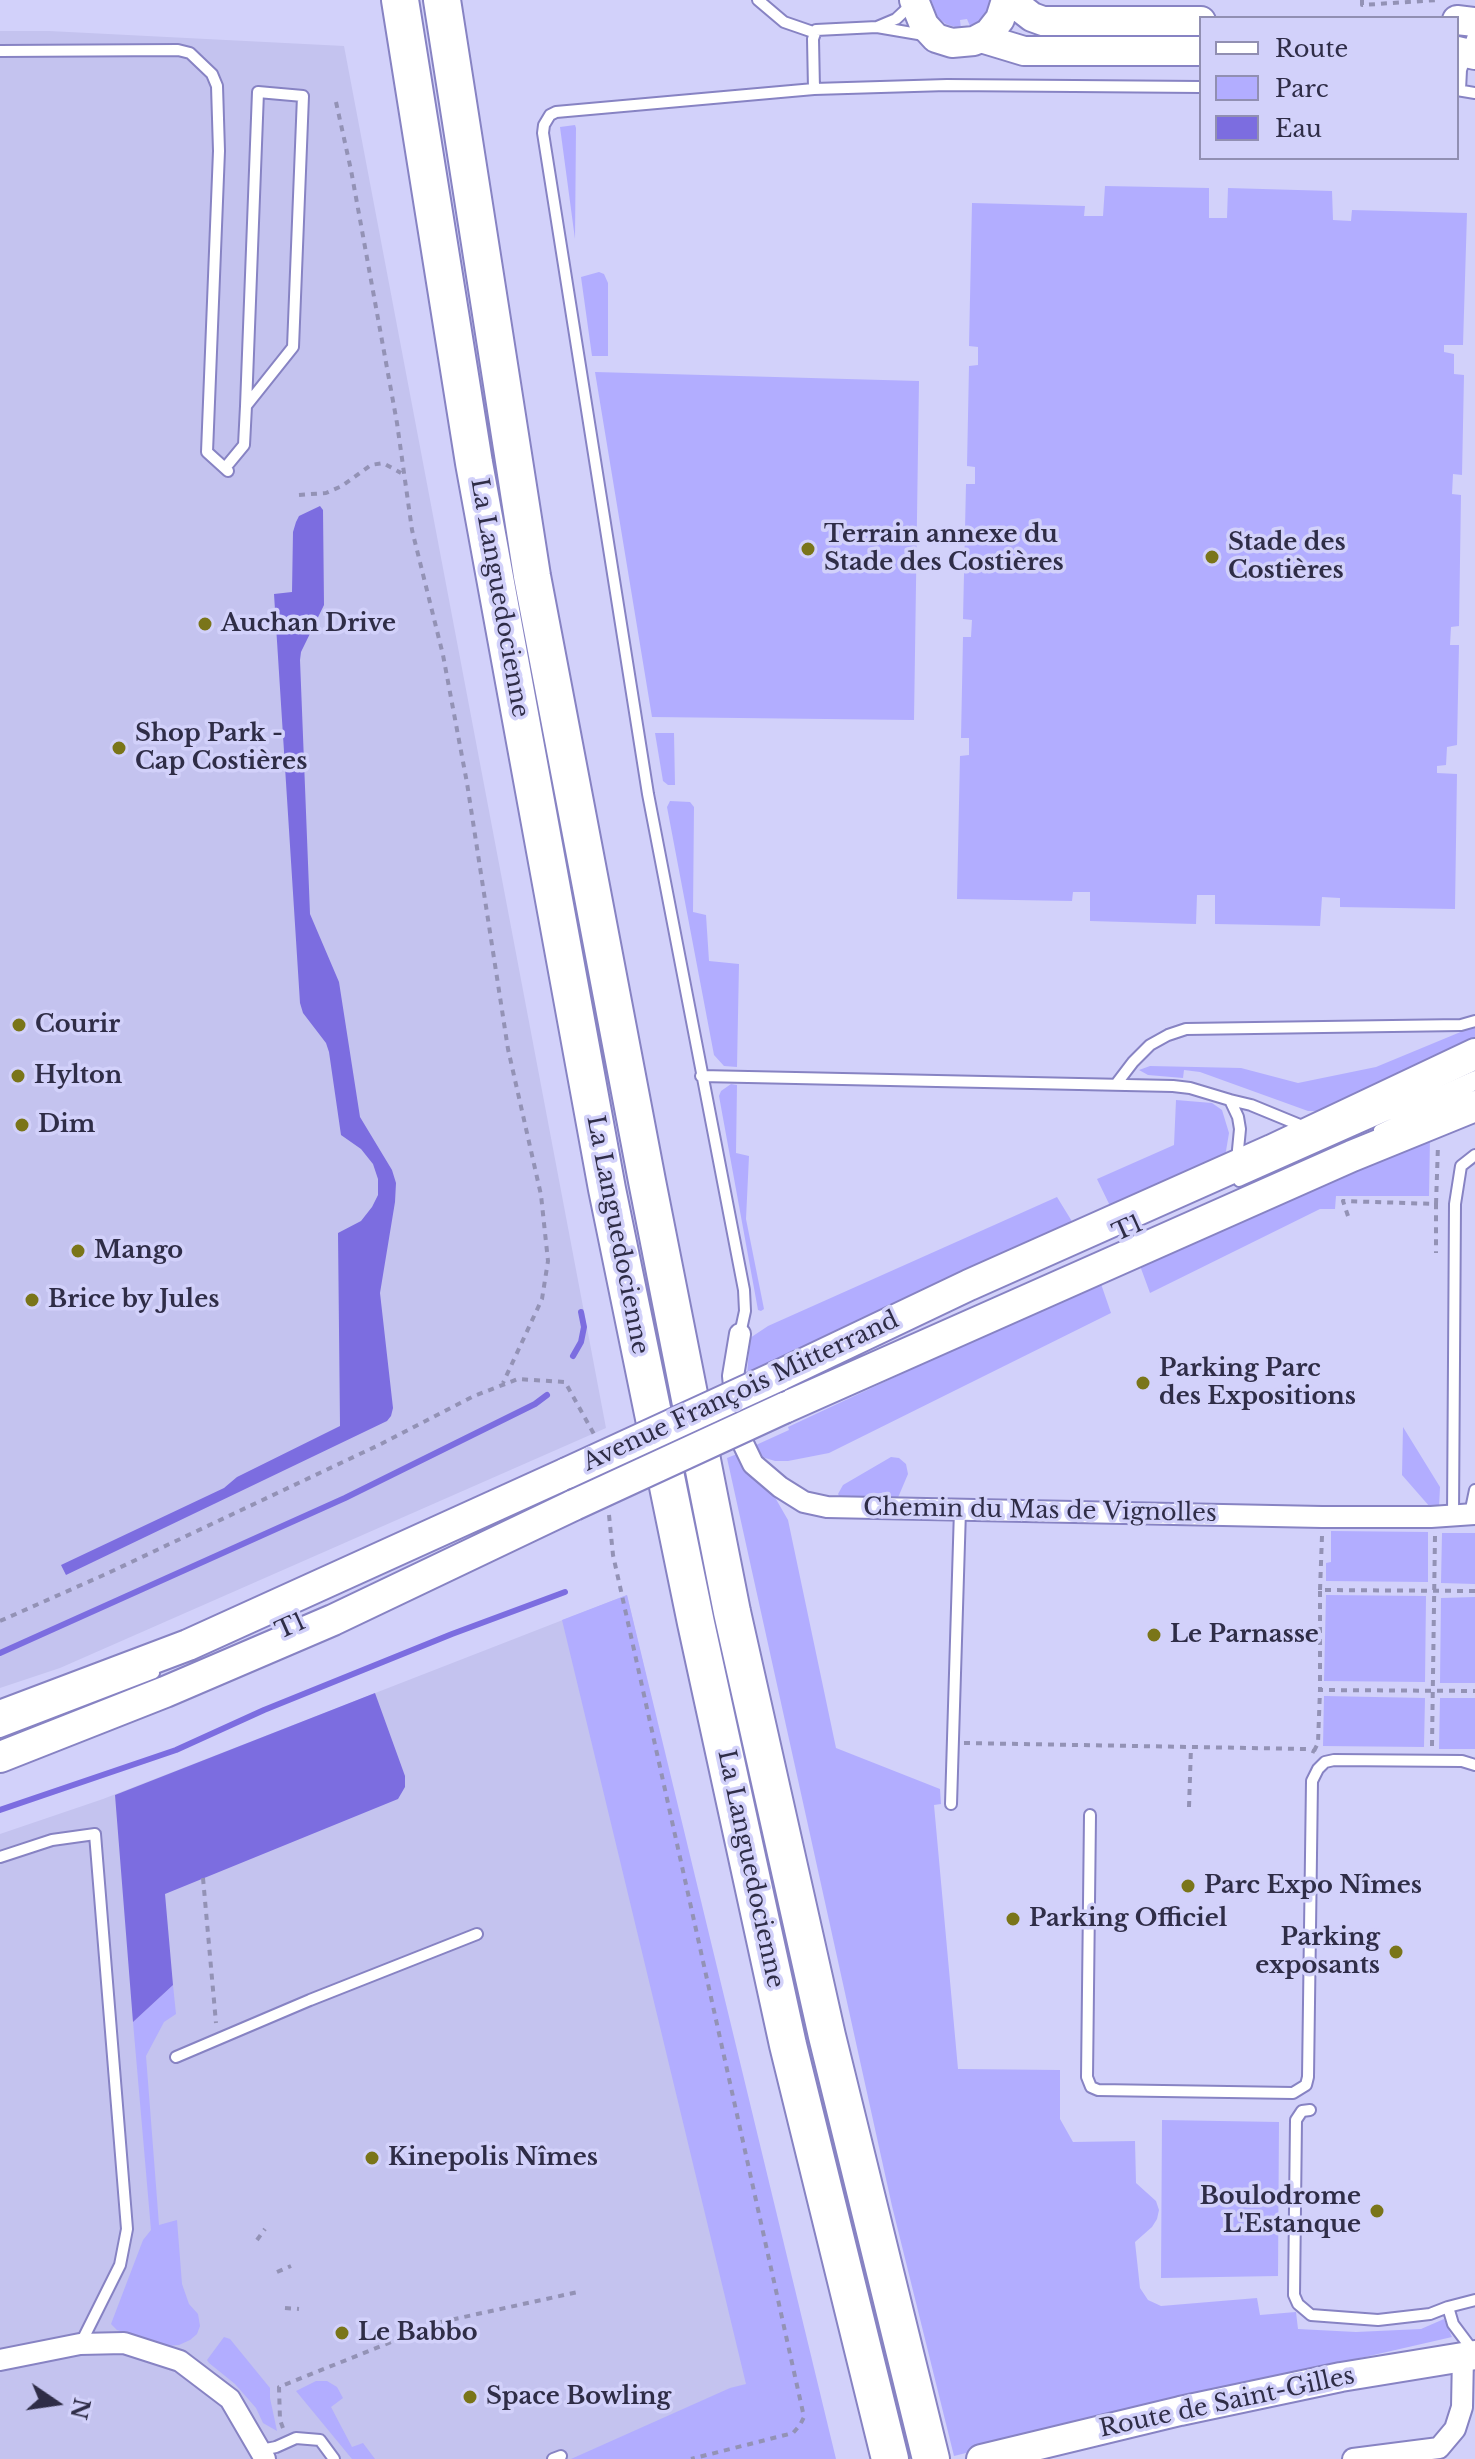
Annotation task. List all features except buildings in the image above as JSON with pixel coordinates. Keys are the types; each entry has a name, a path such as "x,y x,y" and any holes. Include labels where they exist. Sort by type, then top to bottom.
{"highway":[{"name":"La Languedocienne","path":"400,0 474,463 607,1189 696,1623 788,2045 890,2459"},
{"name":"La Languedocienne","path":"442,0 532,576 732,1612 827,2036 931,2459"}],"main road":[{"name":"Avenue François Mitterrand","path":"783,1391 969,1285 1233,1175 1313,1130 1475,1054"},
{"name":"Avenue François Mitterrand","path":"0,1716 188,1645 572,1489 783,1391 1475,1106"},
{"name":"Avenue François Mitterrand","path":"0,1757 165,1692 333,1620 572,1489"}],"street":[{"path":"914,0 924,25 936,38 952,43 974,41 989,33 1000,19 1008,0 1043,21 1199,21"},
{"path":"981,38 1024,51 1199,51"},
{"name":"Chemin du Mas de Vignolles","path":"740,1334 733,1376 739,1435 753,1464 804,1502 827,1507 960,1510 1322,1517 1458,1515"},
{"path":"0,2360 80,2344 124,2343 180,2361 230,2399 267,2452"},
{"path":"1353,2459 1439,2448 1455,2429 1471,2355"},
{"name":"Route de Saint-Gilles","path":"981,2459 1341,2377 1471,2355"}],"lane":[{"path":"758,0 784,22 813,32 820,29 877,27 936,38"},
{"path":"877,27 896,19 914,0"},
{"path":"813,32 814,89"},
{"path":"1459,86 1468,47"},
{"path":"0,51 178,50 190,53 212,74 217,86 219,151 207,452 226,470 244,445 258,92 303,96 293,347 246,406"},
{"path":"740,1334 745,1311 744,1290 648,794 543,133 547,119 556,112 814,89 947,85 1199,87"},
{"path":"1117,1083 1150,1045 1186,1029 1461,1025 1475,1021"},
{"path":"701,1076 1117,1083 1190,1088 1262,1109 1313,1130"},
{"path":"1233,1175 1475,1076"},
{"name":"T1","path":"783,1391 1182,1222 1475,1085"},
{"path":"1230,1100 1240,1129 1233,1175"},
{"path":"1458,1515 1455,1204 1461,1166 1475,1155"},
{"path":"783,1391 898,1332"},
{"path":"521,1507 541,1495 572,1489"},
{"name":"T1","path":"0,1745 117,1702 189,1671 572,1489"},
{"path":"1458,1515 1475,1490"},
{"path":"951,1804 960,1510"},
{"path":"0,1732 162,1670"},
{"path":"1090,1815 1087,2077 1091,2087 1098,2090 1293,2093 1306,2085 1308,2077 1312,1781 1318,1769 1325,1762 1334,1760 1462,1761 1475,1765"},
{"path":"0,1857 52,1840 95,1834 127,2229 120,2265 80,2344"},
{"path":"176,2057 477,1934"},
{"path":"1310,2110 1302,2111 1296,2120 1294,2295 1298,2304 1311,2315 1378,2320 1430,2314 1475,2300"},
{"path":"1448,2307 1453,2324 1471,2355"},
{"path":"267,2452 296,2438 320,2440 334,2459"},
{"path":"267,2452 281,2459"}],"path":[{"path":"1362,2 1438,0"},
{"path":"336,102 397,423 412,530 443,655 464,769 508,1049 541,1195 548,1261 542,1299 502,1385"},
{"path":"299,495 326,493 342,486 371,465 383,463 403,474"},
{"path":"1436,1253 1438,1140"},
{"path":"1348,1216 1343,1201 1447,1204"},
{"path":"0,1621 518,1379 565,1382 591,1425 599,1448"},
{"path":"609,1514 613,1555 804,2417 793,2433 691,2459"},
{"path":"1431,1761 1433,1591 1458,1515"},
{"path":"1314,1752 1318,1743 1320,1690 1322,1517"},
{"path":"1320,1590 1475,1591"},
{"path":"1320,1690 1475,1691"},
{"path":"953,1743 1307,1749 1325,1762"},
{"path":"1189,1807 1191,1747"},
{"path":"203,1878 218,2040"},
{"path":"257,2240 265,2229"},
{"path":"277,2272 291,2266"},
{"path":"288,2441 280,2420 279,2387 441,2322 578,2292"},
{"path":"285,2308 299,2309"}],"shaded area":[{"path":"0,31 344,46 606,1428 60,1668 0,1688"},
{"path":"627,1595 831,2459 0,2459 0,1834 103,1799"}],"green space":[{"path":"931,0 992,0 977,23 970,26 967,19 960,20 961,29 938,18"},
{"path":"575,125 576,128 575,239 560,127"},
{"name":"Stade des Costières","path":"1105,186 1209,188 1209,218 1227,218 1228,188 1332,191 1333,220 1351,221 1352,210 1467,213 1463,345 1444,345 1444,352 1454,354 1454,374 1464,375 1462,475 1453,474 1452,494 1461,495 1459,626 1451,627 1450,645 1459,645 1457,745 1447,747 1446,765 1437,766 1437,773 1457,774 1455,909 1340,907 1340,898 1322,897 1320,926 1215,924 1215,895 1197,895 1196,924 1090,921 1090,892 1073,892 1072,901 957,899 960,756 969,755 969,738 961,738 963,637 971,637 972,620 963,619 966,484 975,484 975,467 967,466 969,366 978,365 978,347 969,346 972,203 1085,206 1084,216 1103,216"},
{"path":"599,272 604,274 608,283 608,356 592,356 581,277"},
{"name":"Terrain annexe du Stade des Costières","path":"595,372 919,381 914,720 652,717"},
{"path":"655,733 674,733 675,785 663,781"},
{"path":"670,801 690,802 694,807 693,912 706,915 709,961 739,964 737,1067 724,1066 714,1055 667,807"},
{"path":"1475,1026 1475,1038 1319,1111 1308,1111 1200,1072 1184,1070 1183,1078 1148,1075 1139,1070 1150,1066 1241,1068 1298,1083 1376,1067"},
{"path":"731,1084 737,1085 736,1153 749,1156 746,1219 764,1309 761,1311 758,1310 719,1096"},
{"path":"1176,1100 1212,1103 1222,1110 1229,1133 1225,1157 1113,1212 1097,1179 1174,1145"},
{"path":"1430,1138 1429,1196 1336,1196 1335,1209 1320,1209 1150,1293 1139,1263"},
{"path":"1057,1197 1076,1228 747,1375 750,1338 768,1326"},
{"path":"1100,1281 1111,1313 829,1453 775,1461 762,1457 756,1445 789,1430 788,1427"},
{"path":"1403,1427 1440,1487 1439,1507 1430,1507 1402,1475"},
{"path":"737,1454 748,1470 769,1487 788,1520 836,1748 940,1789 941,1804 934,1805 958,2069 1060,2070 1060,2119 1073,2142 1135,2141 1136,2183 1156,2201 1159,2210 1152,2227 1135,2242 1140,2288 1148,2300 1161,2306 1257,2298 1260,2315 1296,2312 1298,2329 1356,2332 1421,2329 1444,2319 1452,2337 986,2444 982,2449 954,2456 892,2206 727,1458"},
{"path":"891,1457 899,1458 906,1464 908,1474 897,1500 840,1497 838,1494 843,1485"},
{"path":"1331,1531 1428,1532 1428,1582 1326,1581 1326,1563 1331,1562"},
{"path":"1442,1533 1475,1533 1475,1584 1441,1583"},
{"path":"627,1595 836,2459 571,2459 730,2388 746,2384 562,1620"},
{"path":"1326,1595 1426,1596 1425,1682 1324,1681"},
{"path":"1475,1597 1475,1683 1440,1683 1441,1598"},
{"path":"1324,1696 1425,1698 1424,1747 1323,1746"},
{"path":"1440,1698 1475,1698 1475,1749 1439,1749"},
{"path":"173,1985 176,2014 164,2022 146,2056 159,2225 177,2220 182,2284 189,2304 198,2314 200,2326 190,2340 168,2346 117,2330 111,2324 143,2240 151,2230 133,2022"},
{"path":"1162,2120 1279,2122 1278,2276 1161,2278"},
{"path":"224,2337 230,2339 270,2388 277,2431 263,2423 256,2408 235,2384 207,2360"},
{"path":"316,2381 327,2381 337,2387 343,2398 331,2407 352,2447 363,2443 375,2459 352,2459 296,2391"}],"water":[{"path":"320,506 323,510 324,605 300,660 310,914 339,982 360,1117 392,1170 396,1183 380,1293 393,1408 387,1421 66,1575 61,1565 224,1488 237,1477 340,1426 338,1233 361,1221 372,1207 378,1195 378,1179 373,1164 361,1149 341,1135 329,1052 326,1043 303,1013 300,1003 274,594 292,592 293,532 296,522 299,516"},
{"path":"375,1693 405,1776 405,1787 398,1799 165,1894 173,1985 133,2022 115,1795"}],"waterway":[{"path":"573,1356 581,1342 584,1327 581,1312"},
{"path":"0,1653 345,1498 535,1404 547,1395"},
{"path":"0,1810 176,1750 264,1710 565,1592"}],"place":[{"name":"Terrain annexe du Stade des Costières","path":"808,549"},
{"name":"Stade des Costières","path":"1212,557"},
{"name":"Auchan Drive","path":"205,624"},
{"name":"Shop Park - Cap Costières","path":"119,748"},
{"name":"Courir","path":"19,1025"},
{"name":"Hylton","path":"18,1076"},
{"name":"Dim","path":"22,1125"},
{"name":"Mango","path":"78,1251"},
{"name":"Brice by Jules","path":"32,1300"},
{"name":"Parking Parc des Expositions","path":"1143,1383"},
{"name":"Le Parnasse","path":"1154,1635"},
{"name":"Parc Expo Nîmes","path":"1188,1886"},
{"name":"Parking Officiel","path":"1013,1919"},
{"name":"Parking exposants","path":"1396,1952"},
{"name":"Kinepolis Nîmes","path":"372,2158"},
{"name":"Boulodrome L'Estanque","path":"1377,2211"},
{"name":"Le Babbo","path":"342,2333"},
{"name":"Space Bowling","path":"470,2397"}]}
